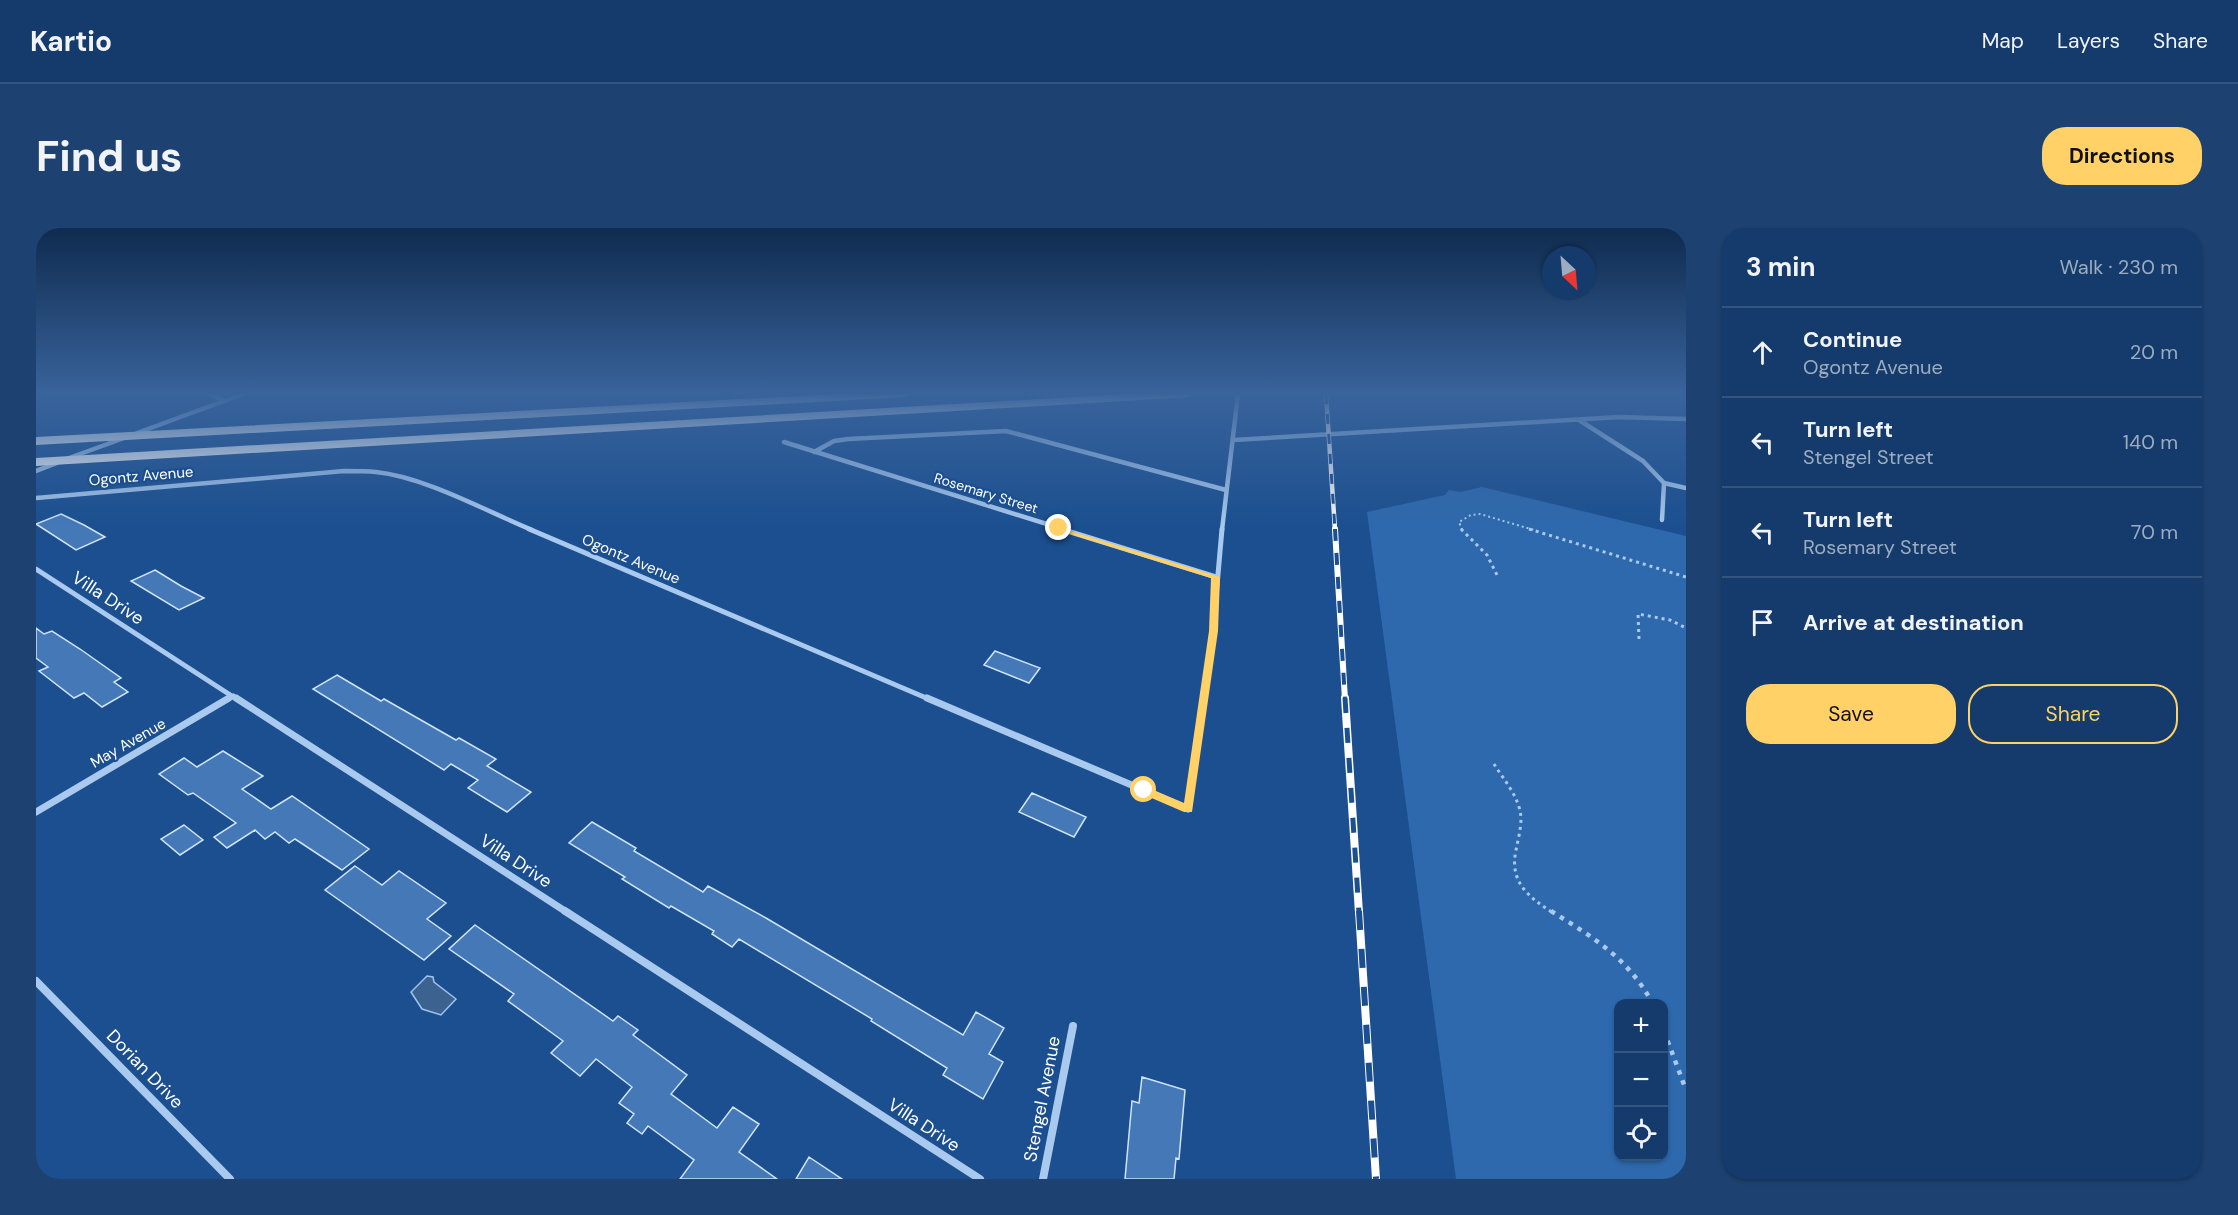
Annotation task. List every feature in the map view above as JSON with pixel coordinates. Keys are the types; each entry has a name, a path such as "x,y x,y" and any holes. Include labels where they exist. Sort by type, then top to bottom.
{"highway":[{"path":"36,441 84,438"},
{"path":"36,462 437,438"}],"street":[{"path":"36,471 122,438"},
{"path":"814,452 824,445 860,438"},
{"path":"1040,438 1226,490"},
{"path":"1215,577 1233,440 1260,438"},
{"path":"1608,438 1643,461 1664,483 1686,488"},
{"name":"Rosemary Street","path":"784,442 1215,577"},
{"name":"Ogontz Avenue","path":"36,498 313,472 377,472 405,478 484,509 1188,809 1213,631 1215,577"},
{"path":"1662,520 1664,483"},
{"name":"Villa Drive","path":"36,569 980,1179"},
{"name":"May Avenue","path":"36,812 233,696"},
{"name":"Dorian Drive","path":"36,981 230,1179"},
{"name":"Stengel Avenue","path":"1043,1179 1073,1026"}],"path":[{"path":"1497,575 1497,569 1490,558 1459,526 1459,522 1470,514 1484,515 1686,577"},
{"path":"1639,639 1641,630 1638,614 1670,620 1686,628"},
{"path":"1494,764 1516,800 1521,816 1512,868 1522,890 1626,963 1639,977 1650,999"},
{"path":"1668,1042 1686,1090"}],"shaded area":[{"path":"1482,487 1686,536 1686,1179 1456,1179 1367,512 1445,495 1449,490 1460,492"},
{"path":"427,976 433,977 434,982 456,999 441,1015 422,1009 411,992"}],"building":[{"path":"61,514 105,537 76,550 36,524"},
{"path":"155,570 204,598 179,610 131,581"},
{"path":"36,628 44,634 52,631 80,649 121,678 114,682 128,692 102,707 84,693 74,698 39,671 48,667 36,658"},
{"path":"995,651 1040,668 1029,683 984,665"},
{"path":"337,675 381,701 384,699 456,740 459,738 496,759 487,766 531,792 507,812 468,788 478,780 451,764 444,770 313,689"},
{"path":"223,751 263,776 242,789 271,809 292,796 369,849 342,870 295,839 289,843 275,832 265,839 255,830 227,848 214,837 236,823 193,793 188,795 159,774 184,758 197,767"},
{"path":"1032,793 1086,817 1074,837 1019,812"},
{"path":"592,822 636,848 634,851 703,892 708,886 963,1035 976,1012 1004,1028 989,1054 1003,1062 983,1099 943,1075 947,1068 871,1021 872,1019 739,939 732,947 712,934 714,931 671,906 669,908 622,879 625,877 569,843"},
{"path":"184,825 203,840 180,855 161,839"},
{"path":"355,866 382,885 399,871 446,903 427,919 451,936 424,960 325,890"},
{"path":"475,925 613,1021 618,1016 638,1030 633,1035 687,1075 671,1094 717,1128 733,1107 759,1124 739,1152 777,1179 680,1179 694,1160 648,1126 642,1134 627,1123 634,1114 619,1103 632,1087 596,1059 580,1076 551,1053 563,1041 508,1001 514,994 449,949"},
{"path":"1142,1077 1185,1090 1179,1159 1176,1158 1174,1179 1125,1179 1132,1101 1139,1103"},
{"path":"809,1157 842,1179 796,1179"}],"railway":[{"path":"1329,438 1335,530"},
{"path":"1335,529 1345,700"},
{"path":"1345,698 1359,913"},
{"path":"1359,911 1376,1179"}],"route":[{"path":"1059,528 1215,577 1213,631 1188,809 1144,790"}]}
